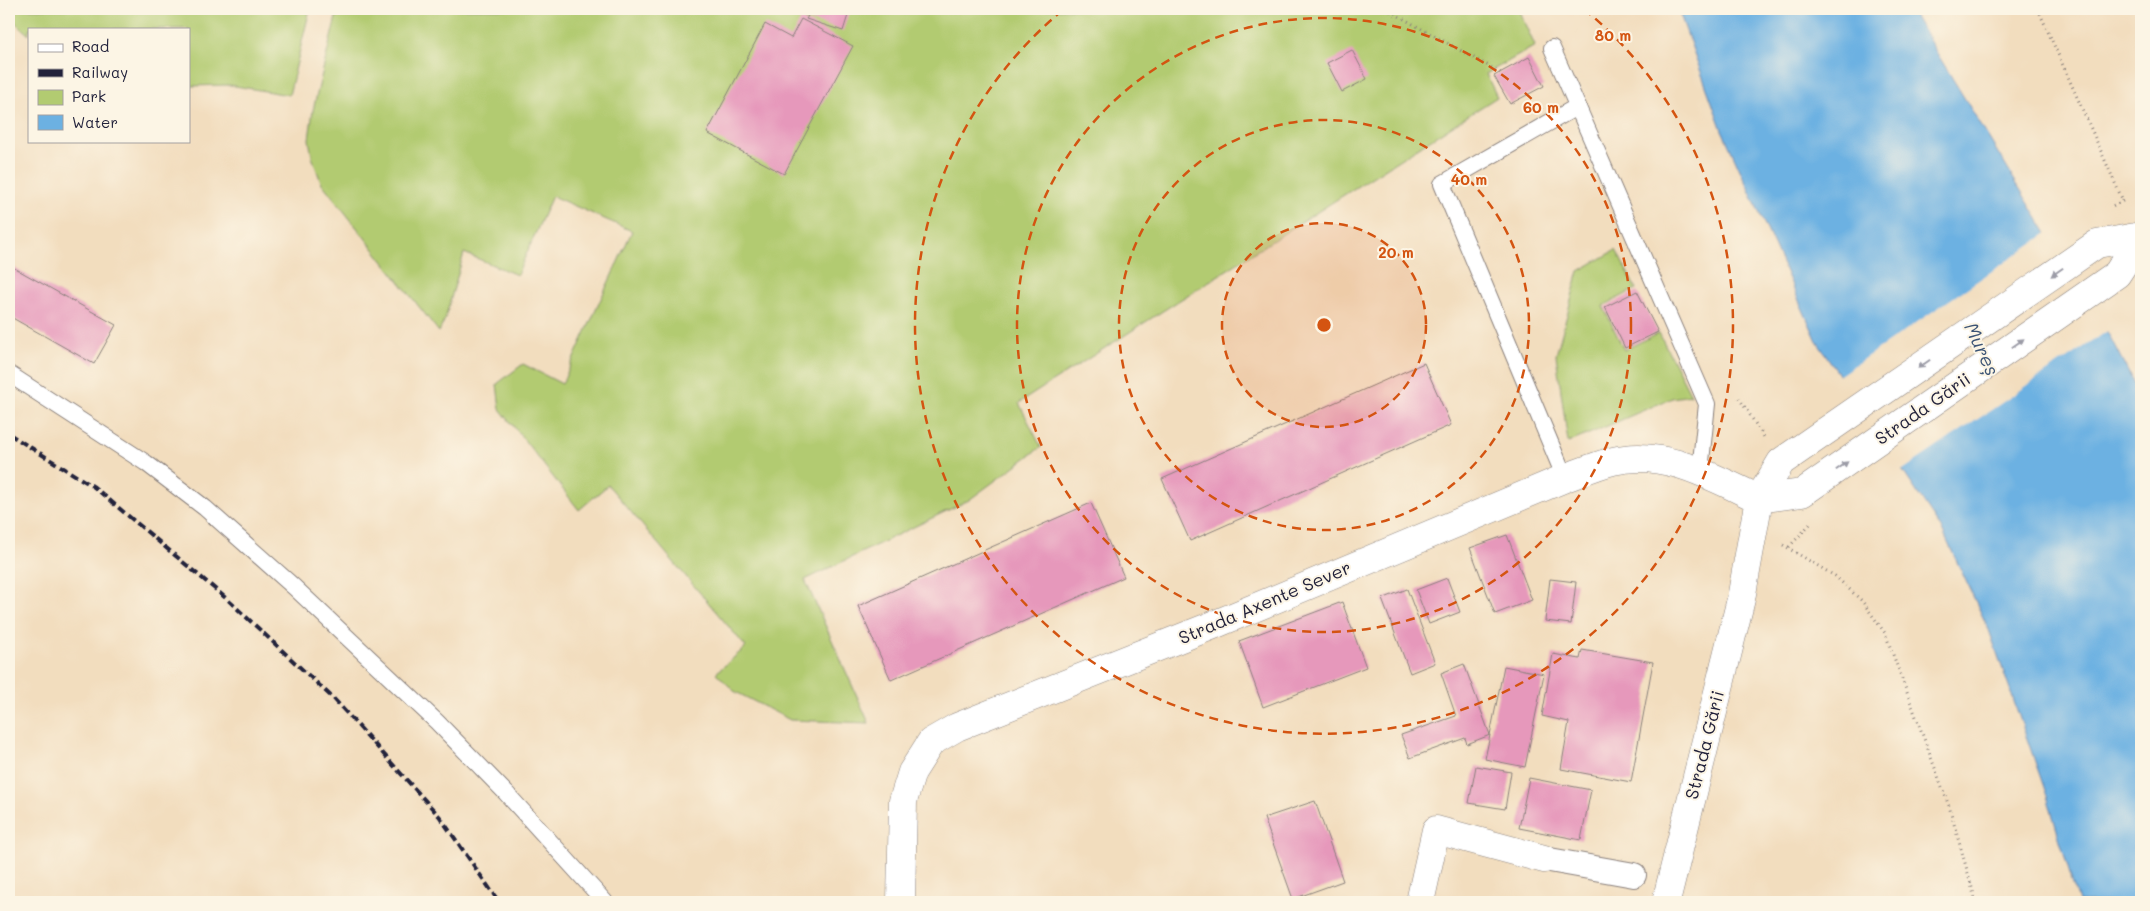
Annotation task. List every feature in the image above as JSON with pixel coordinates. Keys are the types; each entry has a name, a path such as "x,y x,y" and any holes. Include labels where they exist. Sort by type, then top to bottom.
{"main road":[{"name":"Strada Gării","path":"1666,902 1741,599 1759,498 1781,462 2098,244 2141,236"},
{"name":"Strada Gării","path":"1759,498 1802,493 2117,274 2141,236"},
{"name":"Strada Axente Sever","path":"901,902 903,801 912,772 931,742 957,727 1210,626 1565,478 1614,460 1646,458 1671,462 1700,471 1759,498"},
{"path":"1420,902 1436,830 1544,859"}],"street":[{"path":"1544,859 1634,875"}],"lane":[{"path":"1552,48 1707,404 1700,471"},
{"path":"1565,478 1442,184 1578,106"},
{"path":"9,374 146,463 204,508 294,587 437,722 506,793 605,902"}],"path":[{"path":"1386,9 1500,73"},
{"path":"2038,9 2123,201"},
{"path":"2141,328 2141,335"},
{"path":"1738,398 1765,439"},
{"path":"1789,547 1818,516"},
{"path":"1752,534 1789,547 1835,576 1862,601 1884,633 1949,806 1976,902"}],"green space":[{"path":"9,9 310,9 289,95 229,85 190,86 190,28 28,28 28,34 9,17"},
{"path":"338,9 1518,9 1535,46 1486,74 1497,97 1019,403 1041,447 969,500 805,580 869,723 790,720 734,691 716,673 746,647 608,485 579,510 500,409 497,384 523,364 562,384 632,231 552,196 517,275 464,253 445,319 439,332 321,182 312,157 309,139 313,110"},
{"path":"1616,250 1636,289 1603,306 1624,350 1659,333 1691,395 1672,398 1568,443 1556,355 1579,271"}],"water":[{"name":"Mureș","path":"1678,9 1910,9 2109,335 2141,397 2141,902 2078,902 2047,796 1989,630 1942,530 1818,343 1722,130"}],"pier":[{"path":"2049,232 2109,330 1900,472 1837,377"}],"building":[{"path":"788,9 850,9 843,31 806,19 808,16"},
{"path":"801,19 853,46 784,174 707,133 765,24 791,38"},
{"path":"1352,50 1367,79 1342,92 1327,63"},
{"path":"1529,57 1544,86 1510,104 1494,76"},
{"path":"9,265 116,325 94,364 9,316"},
{"path":"1637,291 1658,332 1625,348 1605,307"},
{"path":"1424,363 1451,425 1190,541 1162,479"},
{"path":"1091,503 1124,577 891,680 858,606"},
{"path":"1507,535 1532,600 1495,614 1470,548"},
{"path":"1447,578 1460,612 1429,624 1416,590"},
{"path":"1550,579 1576,582 1571,624 1545,621"},
{"path":"1407,589 1435,663 1410,673 1382,599"},
{"path":"1342,602 1366,667 1263,707 1239,641"},
{"path":"1582,650 1653,662 1631,782 1561,769 1569,722 1542,716 1553,654 1580,659"},
{"path":"1464,664 1490,735 1467,744 1465,738 1410,758 1401,735 1456,716 1441,673"},
{"path":"1504,666 1544,674 1525,767 1485,759"},
{"path":"1476,766 1511,772 1505,809 1469,803"},
{"path":"1529,778 1591,790 1581,840 1519,828"},
{"path":"1315,801 1343,881 1293,899 1264,818"}],"railway":[{"path":"9,434 94,487 228,600 334,699 440,817 499,902"}]}
